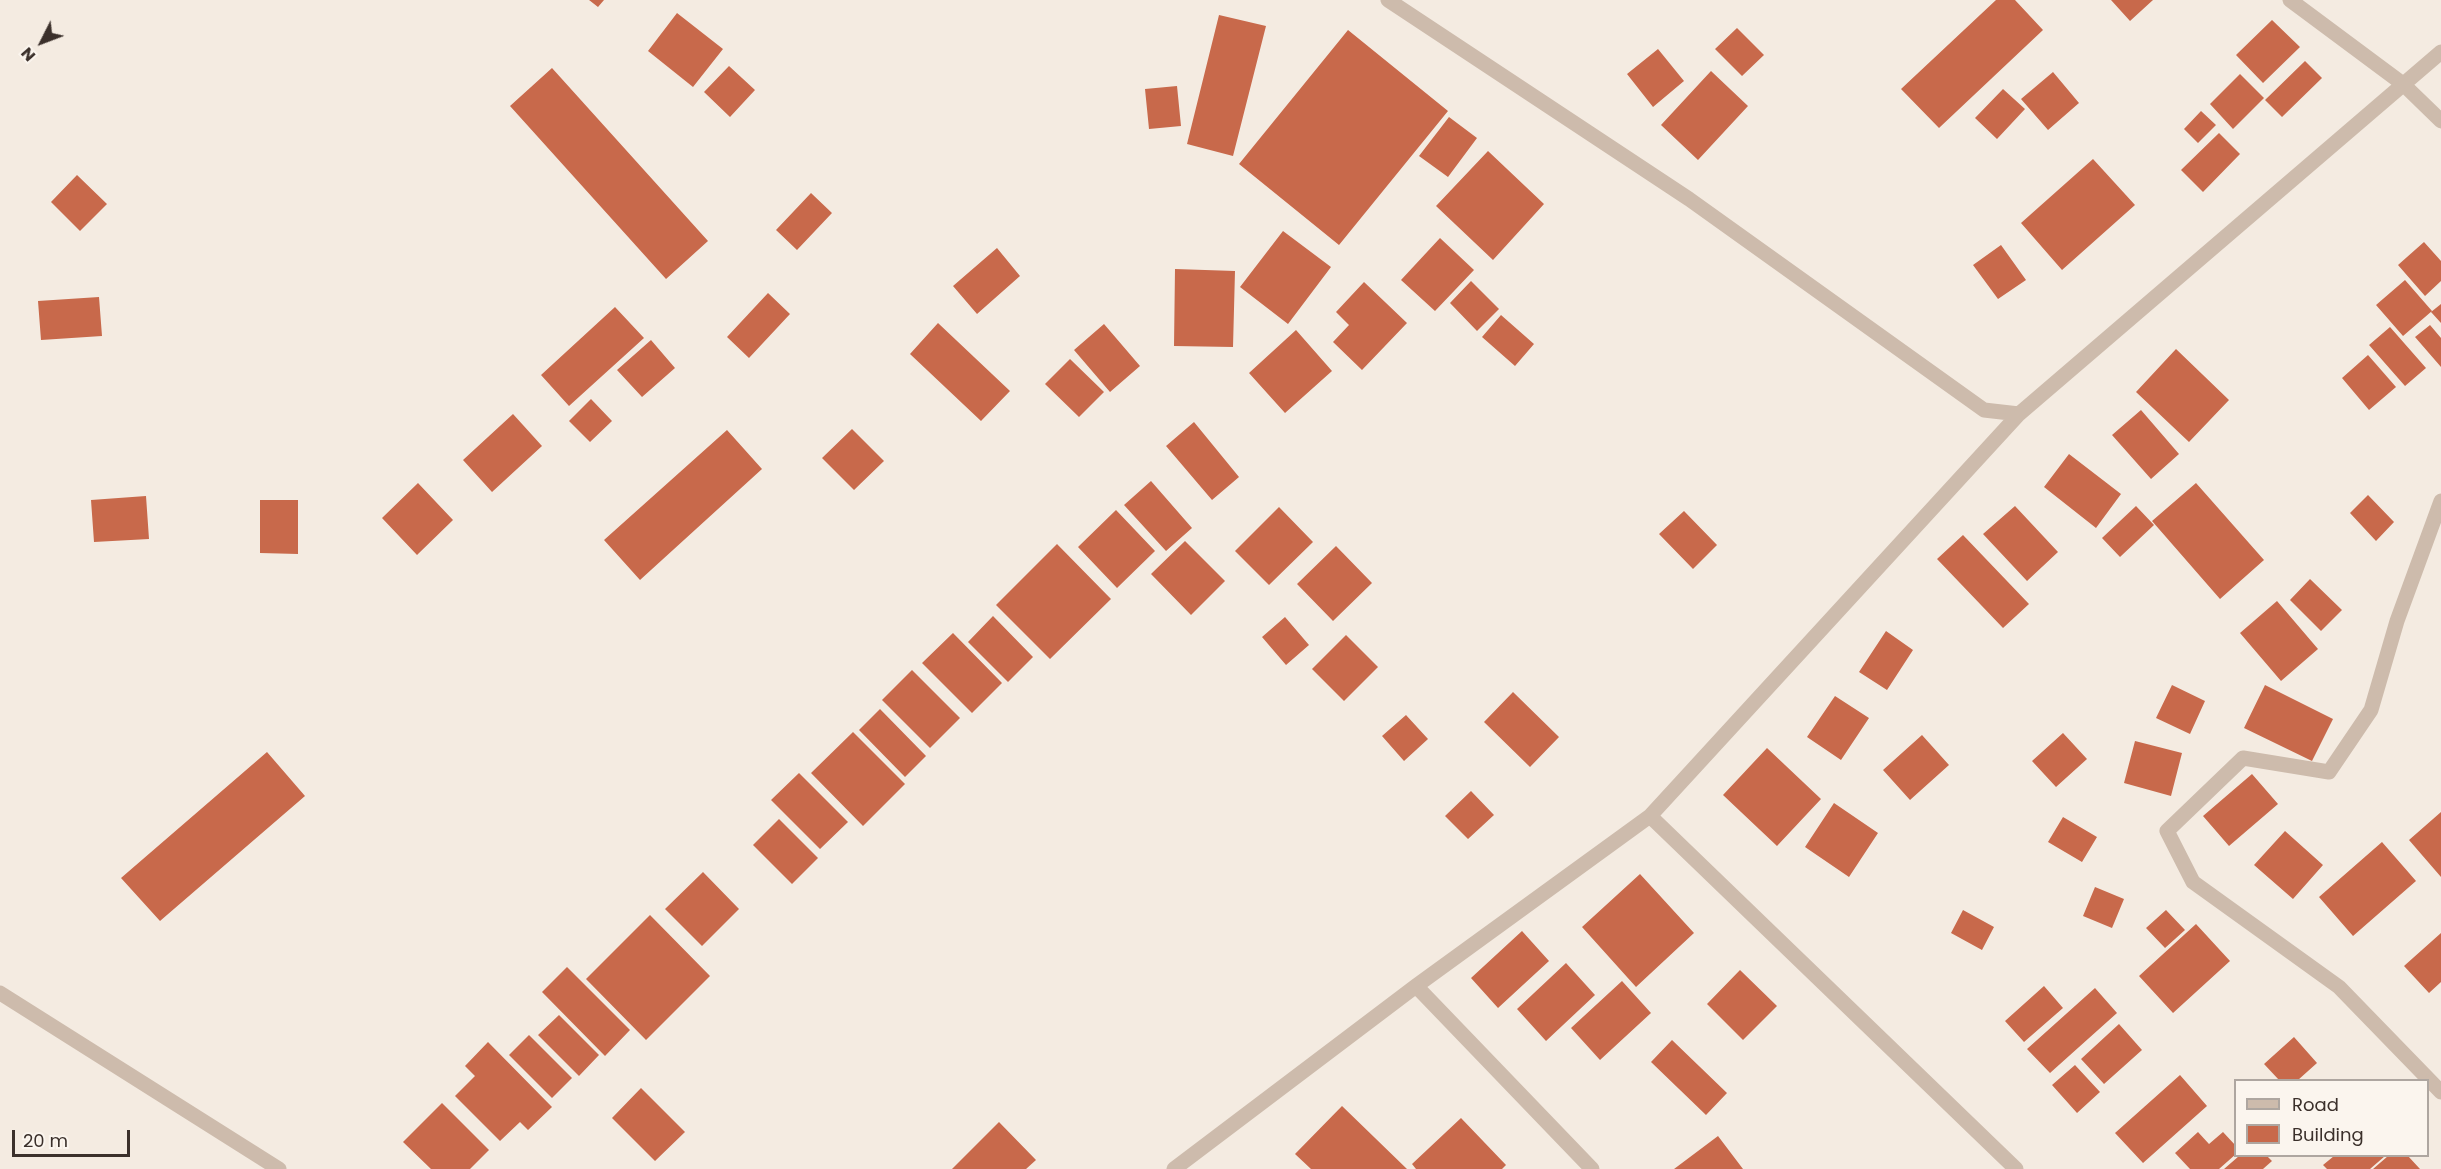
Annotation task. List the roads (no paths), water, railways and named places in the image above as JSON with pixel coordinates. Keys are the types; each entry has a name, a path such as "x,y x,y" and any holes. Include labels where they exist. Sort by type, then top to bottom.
{"street":[{"path":"1388,0 1689,199 1984,410 2019,414"},
{"path":"2290,0 2403,84 2441,121"},
{"path":"1174,1169 1416,986 1650,816 2019,414 2441,52"},
{"path":"2428,1079 2338,987 2193,882 2167,831 2243,758 2330,772 2371,710 2397,621 2441,501"},
{"path":"1650,816 2016,1169"},
{"path":"1416,986 1592,1169"},
{"path":"0,993 279,1169"},
{"path":"2429,1080 2441,1092"}]}
